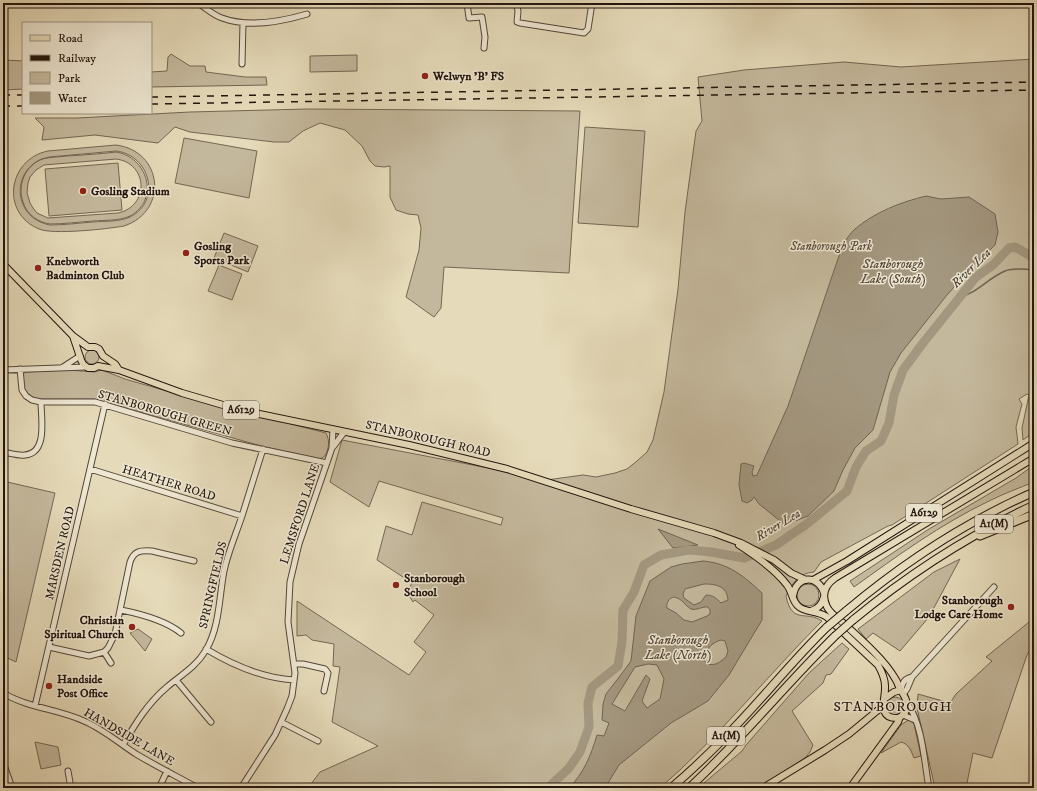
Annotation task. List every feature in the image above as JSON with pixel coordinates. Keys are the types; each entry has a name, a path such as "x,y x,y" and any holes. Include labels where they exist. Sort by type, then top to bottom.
{"highway":[{"name":"A1(M)","path":"671,788 732,730 792,663 827,627 885,579 923,552 957,531 1034,492"},
{"name":"A1(M)","path":"689,788 723,755 796,675 853,620 929,562 994,524 1034,505"},
{"name":"A1(M)","path":"956,545 1034,514"}],"main road":[{"name":"STANBOROUGH ROAD","path":"4,268 73,336 88,347 95,347 99,349 103,356 115,364 119,370"},
{"name":"STANBOROUGH ROAD","path":"73,336 83,364 86,367 92,368 98,366 119,370 182,393 240,410 409,445 507,469 559,484 631,509 730,538 749,548"},
{"path":"80,356 88,347"},
{"path":"98,366 103,356"},
{"name":"A6129","path":"749,548 774,560 791,574 810,580 858,554 1034,443"},
{"name":"A6129","path":"824,595 828,584 835,578 1034,458"},
{"name":"A6129","path":"749,548 781,578 793,596"},
{"path":"763,788 849,734 873,716 882,706 884,700 884,679 878,665 827,616 819,612 799,608 794,602 793,596 797,584 810,580 818,583 822,588 829,610 861,639 882,661 898,682 908,704 906,712 850,788"},
{"path":"811,611 818,608 823,601 824,595"},
{"path":"884,700 894,692 902,691"},
{"path":"882,706 892,725 892,730"},
{"path":"873,716 888,716 895,718 902,716"}],"street":[{"path":"198,3 207,5 221,18 242,23 274,22 307,14"},
{"path":"467,3 469,18 482,17 485,37 484,48"},
{"path":"516,3 518,11 517,22 582,33 586,33 588,29 592,3"},
{"path":"242,23 242,64"},
{"path":"63,367 80,356"},
{"path":"3,370 86,367"},
{"name":"STANBOROUGH GREEN","path":"20,369 21,387 24,394 32,400 41,402 89,402 104,404 232,443 327,463"},
{"path":"3,452 23,455 31,454 38,448 41,439 41,402"},
{"name":"MARSDEN ROAD","path":"35,706 104,404"},
{"name":"LEMSFORD LANE","path":"241,788 265,751 290,702 294,680 294,664 288,622 290,582 299,544 332,448 334,430"},
{"name":"LEMSFORD LANE","path":"332,448 338,438 345,432"},
{"name":"SPRINGFIELDS","path":"123,745 146,709 167,687 198,661 214,633 224,570 263,449"},
{"name":"HEATHER ROAD","path":"90,469 242,516"},
{"path":"49,647 83,655 97,655 104,652 108,648 115,634 132,555 136,552 145,550 152,551 194,561"},
{"path":"902,691 902,683 906,678 912,677 994,588"},
{"path":"121,610 160,621 181,633"},
{"path":"206,649 240,668 264,676 294,680"},
{"path":"104,652 111,664"},
{"path":"294,664 303,664 327,670 328,672 324,691"},
{"path":"176,680 211,722"},
{"name":"HANDSIDE LANE","path":"3,693 19,701 63,713 86,722 198,788"},
{"path":"908,704 913,713 919,734 929,788"},
{"path":"902,716 915,720"},
{"path":"281,722 318,741"},
{"path":"3,762 12,788"},
{"path":"68,771 71,788"},
{"path":"159,788 167,771"}],"green space":[{"path":"171,54 190,66 205,66 206,72 245,77 266,77 267,85 152,87 152,72 167,71 168,57"},
{"path":"357,55 357,71 310,72 310,56"},
{"name":"Stanborough Park","path":"1034,59 1034,432 1023,440 1022,428 1029,395 1027,394 1019,399 1022,404 1016,427 1018,444 892,525 821,562 814,572 804,574 800,577 791,587 786,596 792,611 796,614 816,618 822,621 723,727 660,788 308,788 320,772 378,746 332,722 340,667 333,666 334,644 312,640 306,635 297,636 297,601 409,675 426,652 414,642 434,615 415,600 413,602 407,592 412,583 377,560 386,526 412,535 422,502 501,525 503,518 379,481 369,507 330,482 342,440 504,471 539,481 583,475 596,477 615,473 627,469 647,452 653,440 664,392 678,289 685,212 696,131 702,121 698,77 744,70 844,62 901,67"},
{"path":"3,60 22,61 22,89 3,90"},
{"path":"308,109 580,111 569,273 444,267 441,308 434,317 406,297 419,250 421,228 418,215 408,214 396,210 390,197 390,166 375,166 370,161 362,146 345,130 320,123 303,131 289,142 274,142 190,132 175,127 158,143 95,135 42,140 44,127 35,118 77,118 190,112"},
{"path":"585,127 645,131 638,227 578,223"},
{"path":"184,138 257,151 249,198 175,183"},
{"path":"116,145 132,150 143,158 151,169 154,182 154,195 148,208 139,218 124,226 93,230 68,231 46,231 39,229 27,221 18,211 14,199 14,187 17,175 24,164 35,156 48,151","holes":["116,151 128,154 144,169 148,180 149,190 146,200 140,210 130,217 112,221 50,225 37,220 28,213 22,203 20,191 22,180 27,170 36,162 49,157"]},
{"path":"116,152 127,156 136,162 142,170 146,180 147,190 145,200 139,209 130,216 112,220 50,224 37,220 27,211 21,196 22,183 27,171 36,162 48,158","holes":["116,159 127,162 134,168 139,176 141,185 140,194 136,202 128,209 118,213 48,218 37,213 30,203 27,193 30,177 36,170 44,165"]},
{"name":"Gosling Stadium","path":"118,163 122,210 49,216 45,169"},
{"path":"224,233 258,246 248,272 214,258"},
{"path":"219,265 242,274 232,300 208,291"},
{"path":"89,350 95,350 99,354 99,360 95,364 89,364 85,360 85,354"},
{"path":"69,370 94,372 102,370 125,379 191,398 326,433 328,442 327,450 325,456 320,459 265,447 94,399 35,399 26,391 22,384 25,372"},
{"path":"1034,465 1034,482 994,498 971,510 903,552 854,587 850,581 929,529 1016,478"},
{"path":"3,481 55,493 16,662 3,656"},
{"path":"960,559 929,617 900,651 873,633 866,639 858,629 934,572"},
{"path":"808,584 816,587 819,595 816,603 808,606 800,603 797,595 800,587"},
{"path":"1034,618 1034,643 1027,655 992,758 973,753 966,788 935,788 917,708 918,694 950,703 956,694 992,661 986,657"},
{"path":"138,629 152,639 145,651 130,633"},
{"path":"842,643 849,649 831,674 826,675 823,683 792,711 813,745 810,752 803,760 756,788 752,783 743,788 698,788 742,751 809,673"},
{"path":"895,697 901,700 904,706 901,712 895,715 889,712 886,706 889,700"},
{"path":"910,719 914,724 921,756 914,758 908,746 901,742 881,753 901,725"},
{"path":"35,742 58,747 61,765 41,769"}],"water":[{"name":"Stanborough Lake (South)","path":"926,196 941,199 969,197 995,214 998,232 995,245 971,268 947,295 901,353 890,372 873,430 855,448 834,491 808,516 784,524 759,504 754,497 747,503 742,501 739,485 741,464 744,463 754,466 752,472 753,476 757,475 788,406 843,244 853,231 871,218 907,201"},
{"path":"658,529 698,545 673,548"},
{"name":"Stanborough Lake (North)","path":"703,561 712,562 735,571 762,593 762,620 729,675 708,701 671,723 619,765 605,788 569,788 579,776 586,763 597,735 604,736 609,723 602,720 603,704 606,694 631,661 636,616 650,581 671,567","holes":["704,584 717,585 726,592 728,600 721,603 714,597 706,595 701,602 694,605 684,598 683,594 685,589","674,597 679,599 691,609 708,607 710,614 692,622 684,620 667,608 667,603","717,641 725,641 728,651 726,657 717,664 707,664 704,660 706,653","648,664 657,665 664,679 660,699 647,708 642,701 650,679 646,675 625,711 612,704 635,667"]}],"waterway":[{"name":"River Lea","path":"548,788 569,768 580,752 589,727 588,703 592,687 618,666 622,642 623,610 634,592 644,565 661,555 689,550 744,558 776,545 808,523 847,491 856,467 866,451 881,441 889,423 894,395 903,370 976,277 993,265 1009,248 1015,247 1034,258"},
{"path":"958,298 971,293 1005,271 1015,269 1034,270"}],"railway":[{"path":"152,97 1034,82"},
{"path":"152,104 1034,90"},
{"path":"3,95 22,95"},
{"path":"3,106 22,106"}],"place":[{"name":"Welwyn 'B' FS","path":"425,76"},
{"name":"Gosling Stadium","path":"83,191"},
{"name":"Gosling Sports Park","path":"186,253"},
{"name":"Knebworth Badminton Club","path":"38,268"},
{"name":"Stanborough School","path":"396,585"},
{"name":"Stanborough Lodge Care Home","path":"1011,607"},
{"name":"Christian Spiritual Church","path":"132,627"},
{"name":"Handside Post Office","path":"49,686"}],"district":[{"name":"STANBOROUGH","path":"893,707"}]}
